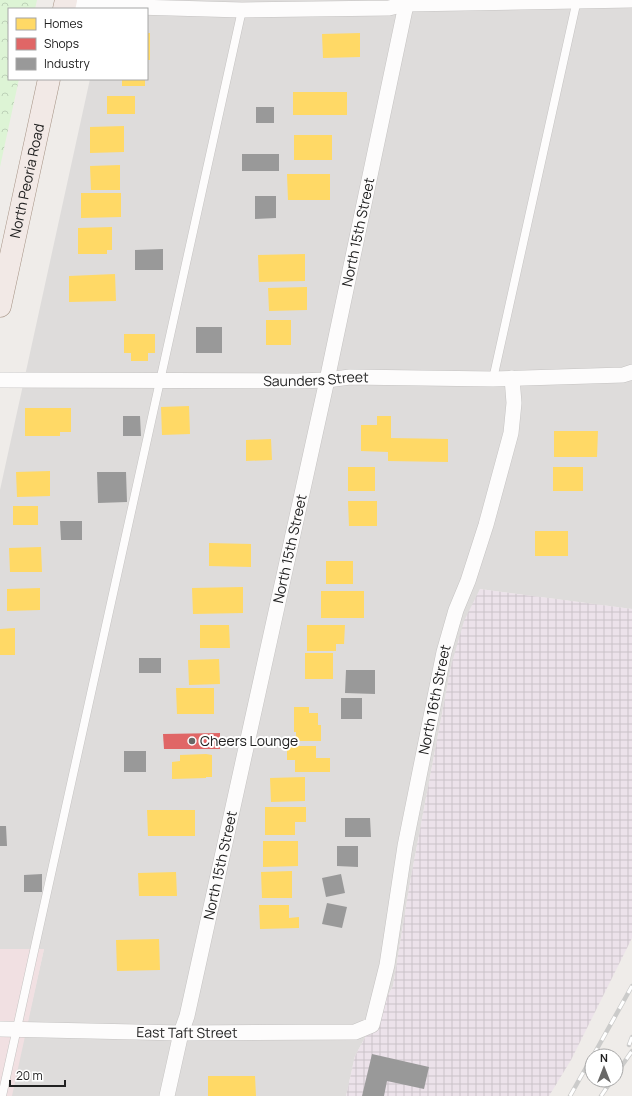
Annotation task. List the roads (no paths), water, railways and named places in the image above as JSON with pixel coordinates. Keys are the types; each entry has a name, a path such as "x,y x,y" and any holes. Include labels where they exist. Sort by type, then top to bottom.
{"main road":[{"name":"North Peoria Road","path":"1,297 49,80"}],"street":[{"path":"65,5 242,10 389,8 407,2 632,0"},
{"name":"North 15th Street","path":"167,1096 181,1033 187,1016 327,380 407,2"},
{"name":"Saunders Street","path":"0,380 327,380 350,377 493,379 623,375 632,372"},
{"name":"North 16th Street","path":"372,1025 387,965 405,846 444,652 456,610 468,581 486,525 511,433 514,403 512,378"},
{"name":"East Taft Street","path":"0,1029 181,1033 355,1032 372,1025"}],"lane":[{"path":"493,379 577,1"},
{"path":"2,1096 18,1030 242,10"}],"railway":[{"path":"597,1048 632,986"},
{"path":"629,1045 632,1037"},
{"path":"624,1062 632,1051"},
{"path":"570,1096 584,1071"},
{"path":"601,1096 606,1088"}],"place":[{"name":"Cheers Lounge","path":"192,741"}]}
